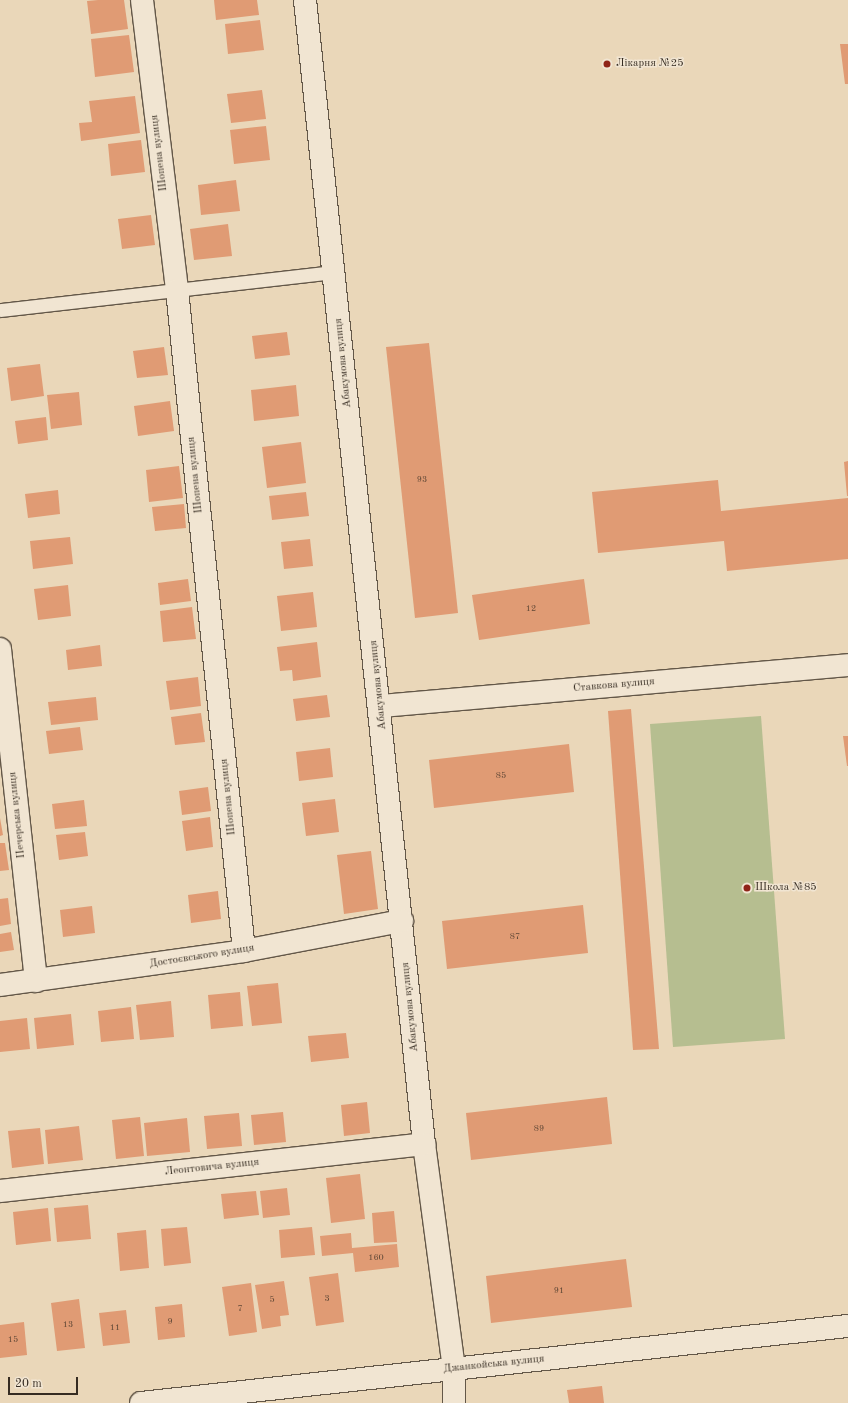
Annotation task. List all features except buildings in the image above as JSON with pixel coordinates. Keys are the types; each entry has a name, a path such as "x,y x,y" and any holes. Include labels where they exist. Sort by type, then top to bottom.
{"street":[{"name":"Шопена вулиця","path":"142,0 177,290 244,951"},
{"name":"Абакумова вулиця","path":"305,0 381,706 424,1144 454,1369 454,1403"},
{"name":"Печерська вулиця","path":"0,649 36,981"},
{"name":"Ставкова вулиця","path":"381,706 848,666"},
{"name":"Достоєвського вулиця","path":"0,985 244,951 402,921"},
{"name":"Леонтовича вулиця","path":"0,1191 424,1144"},
{"name":"Джанкойська вулиця","path":"140,1403 283,1395 454,1369 848,1326"}],"lane":[{"path":"0,310 334,272"}],"green space":[{"path":"761,716 785,1039 673,1047 650,724"}],"place":[{"name":"Лікарня №25","path":"607,64"},
{"name":"Школа №85","path":"747,888"}]}
